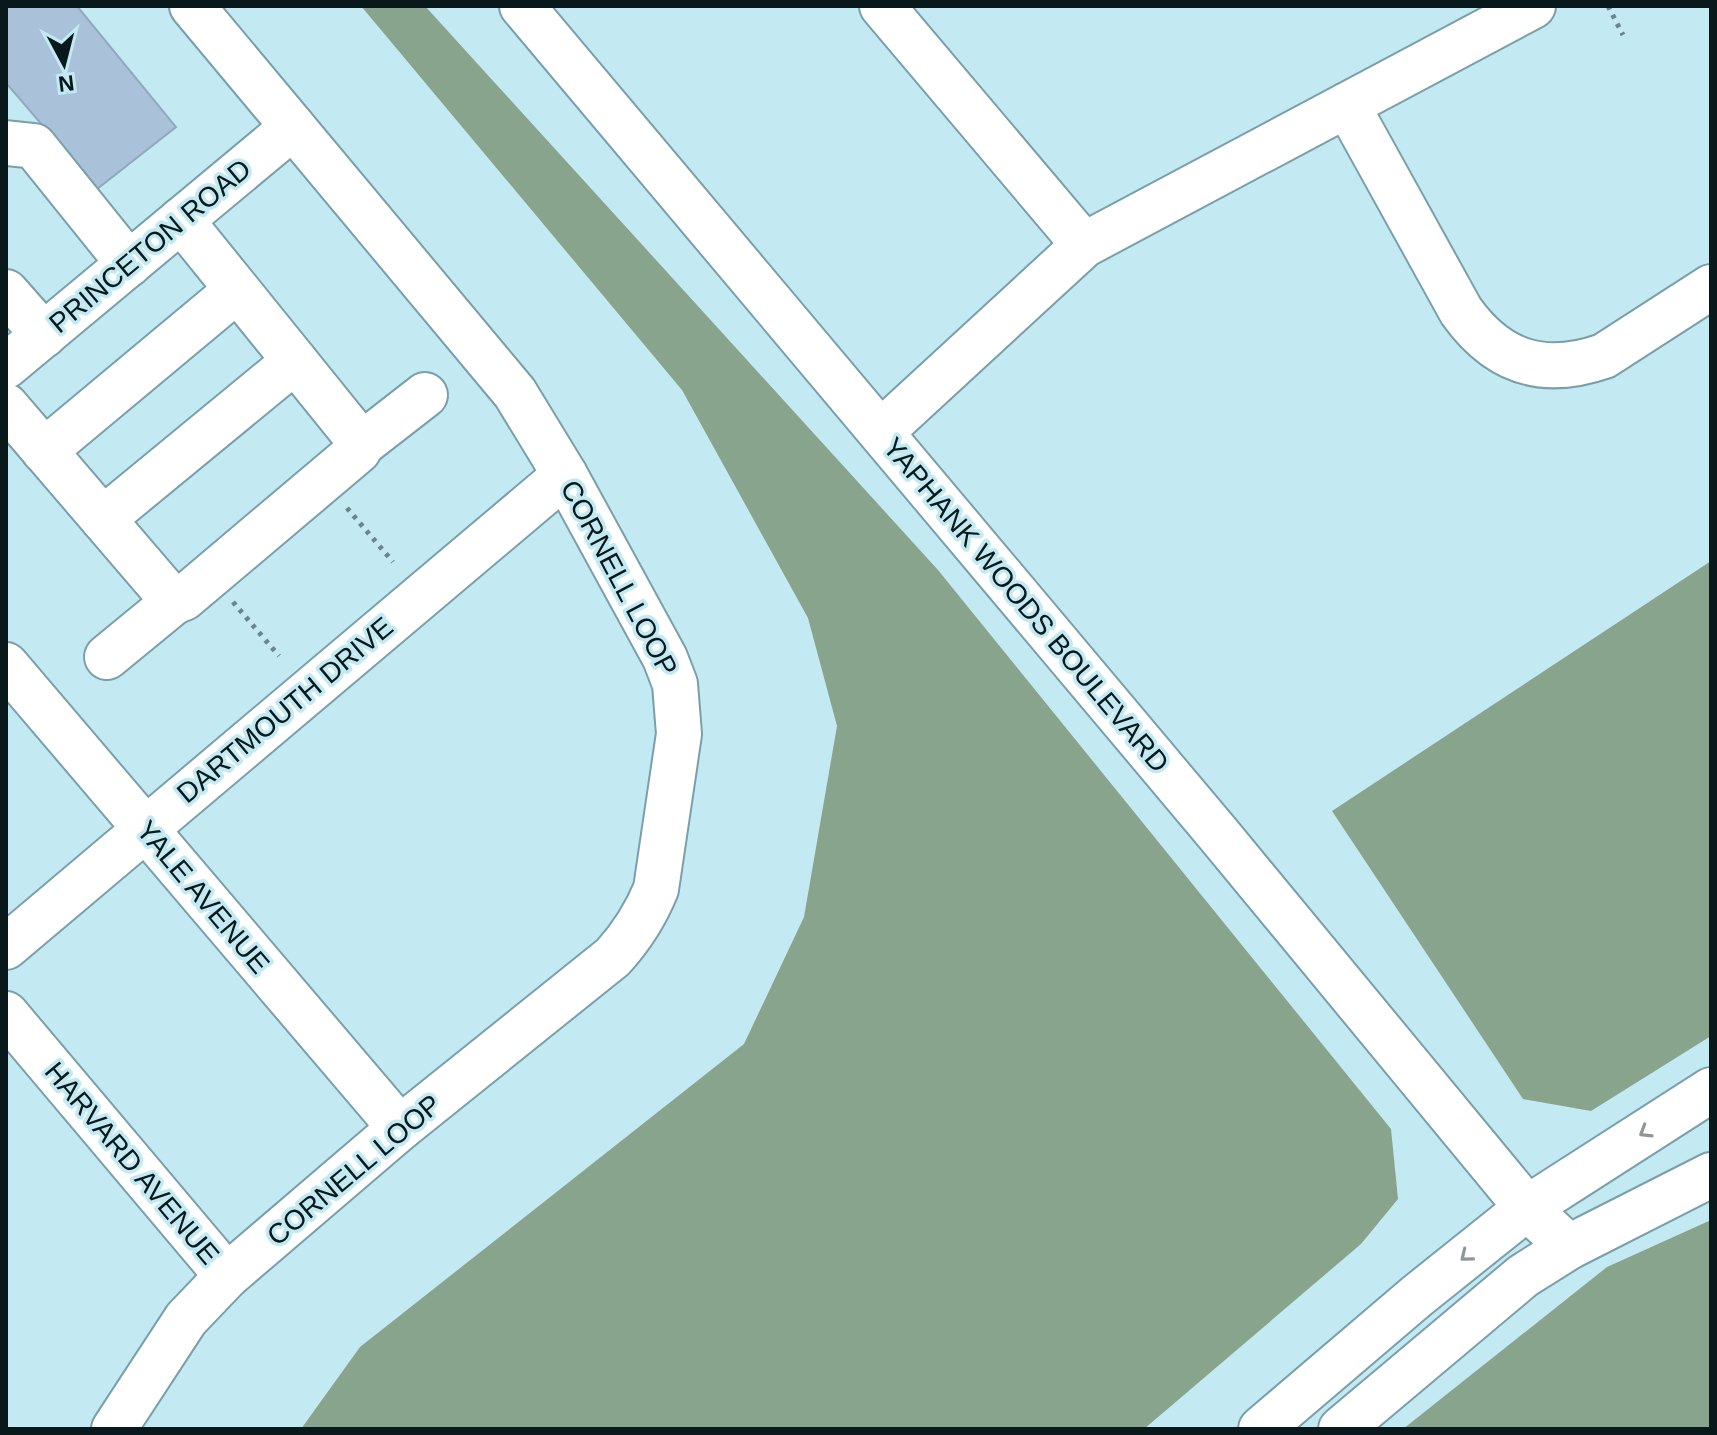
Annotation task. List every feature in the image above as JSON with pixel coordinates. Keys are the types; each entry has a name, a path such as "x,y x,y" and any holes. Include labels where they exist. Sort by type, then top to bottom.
{"street":[{"name":"CORNELL LOOP","path":"114,1429 186,1319 227,1276 400,1128 613,957 632,936 656,889 679,734 675,684 665,658 565,475 515,393 192,6"},
{"name":"YAPHANK WOODS BOULEVARD","path":"522,6 1411,1065 1527,1208 1569,1247"},
{"path":"882,6 1084,245"},
{"path":"881,432 1084,245 1533,6"},
{"path":"1347,105 1461,311 1473,328 1506,354 1526,363 1545,366 1585,363 1604,356 1711,287"},
{"name":"PRINCETON ROAD","path":"6,366 293,127"},
{"path":"6,143 34,146 129,264"},
{"path":"181,220 362,444"},
{"path":"44,451 237,290"},
{"path":"6,292 44,335"},
{"path":"103,519 295,361"},
{"path":"107,657 174,602 184,598 358,451 362,444 425,395"},
{"path":"6,406 174,602"},
{"name":"DARTMOUTH DRIVE","path":"6,947 565,475"},
{"name":"YALE AVENUE","path":"6,665 400,1128"},
{"name":"HARVARD AVENUE","path":"6,1014 227,1276"},
{"path":"1261,1429 1417,1296 1527,1208 1711,1090"},
{"path":"1341,1429 1523,1276 1569,1247 1711,1175"},
{"path":"1313,1429 1461,1308 1496,1274 1516,1244 1527,1208"}],"path":[{"path":"1608,6 1623,35"},
{"path":"323,480 393,562"},
{"path":"210,575 279,656"}],"green space":[{"path":"361,6 425,6 938,570 1391,1129 1398,1199 1361,1244 1144,1429 301,1429 360,1347 744,1044 804,917 837,726 808,618 682,390"},
{"path":"1711,561 1711,1036 1591,1111 1523,1099 1332,811"},
{"path":"1711,1220 1711,1429 1403,1429 1607,1267"}],"building":[{"path":"6,6 77,6 176,127 97,189 6,83"}]}
